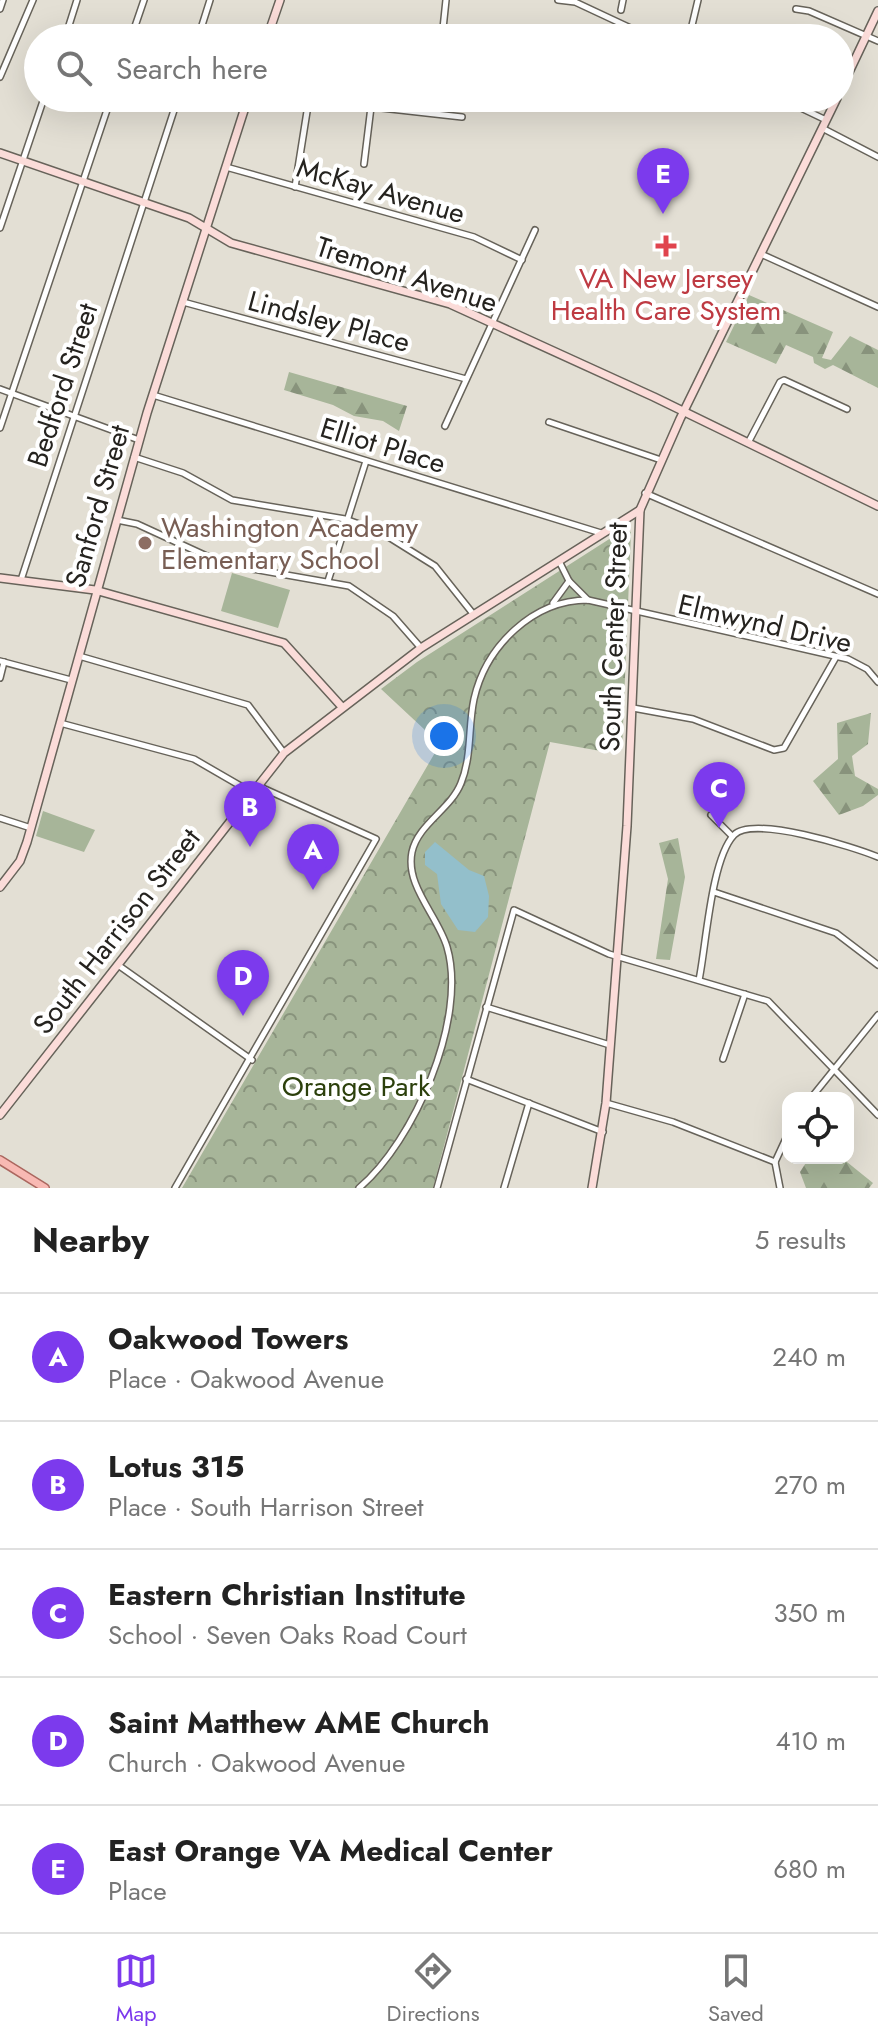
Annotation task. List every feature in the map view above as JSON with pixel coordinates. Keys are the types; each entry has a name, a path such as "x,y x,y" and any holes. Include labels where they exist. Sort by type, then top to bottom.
{"main road":[{"path":"272,24 280,0"},
{"path":"854,62 878,11"},
{"name":"Sanford Street","path":"0,887 20,861 31,828 139,440 244,112"},
{"name":"South Center Street","path":"592,1188 603,1132 617,955 633,708 640,510 684,411 830,112"},
{"name":"Tremont Avenue","path":"0,153 189,218 206,231 231,243 450,304 684,411 878,506"},
{"name":"South Harrison Street","path":"0,1115 284,753 421,648 640,510"},
{"path":"0,578 95,590 284,643 342,707"},
{"path":"0,1160 45,1188"}],"street":[{"path":"0,9 3,0"},
{"path":"0,77 33,0"},
{"path":"69,24 77,0"},
{"path":"136,24 144,0"},
{"path":"202,24 210,0"},
{"path":"443,24 446,0"},
{"path":"558,0 575,2 623,24"},
{"path":"621,10 623,0"},
{"path":"692,24 698,0"},
{"path":"796,9 837,24"},
{"path":"854,30 878,41"},
{"path":"0,228 39,112"},
{"path":"0,428 106,112"},
{"name":"Bedford Street","path":"21,580 173,112"},
{"path":"295,187 307,112"},
{"path":"364,164 370,112"},
{"path":"424,112 462,117"},
{"path":"804,112 878,157"},
{"name":"McKay Avenue","path":"226,167 474,237 522,260"},
{"path":"445,426 535,230"},
{"path":"761,254 878,307"},
{"name":"Lindsley Place","path":"183,302 466,379"},
{"path":"747,444 780,382 784,380 847,409"},
{"path":"0,389 139,440"},
{"name":"Elliot Place","path":"153,395 601,533"},
{"path":"549,422 661,460"},
{"path":"134,457 183,473 232,500 345,519 404,543 435,566 474,616"},
{"path":"328,581 345,519 366,461"},
{"path":"645,493 878,594"},
{"path":"116,519 137,524 224,564 328,581 371,598 393,616 421,648"},
{"path":"559,561 569,581 588,600"},
{"path":"359,1188 389,1156 413,1114 435,1066 451,1002 453,977 447,947 413,877 412,850 423,831 460,786 468,760 473,702 481,678 494,655 523,623 552,604 569,581"},
{"path":"552,604 588,600"},
{"name":"Elmwynd Drive","path":"588,600 836,657 867,669 878,682"},
{"path":"78,655 248,705 284,753"},
{"path":"633,708 693,719 774,750 784,748 836,657"},
{"path":"0,678 2,662 71,680"},
{"path":"59,723 194,759 254,788 376,839 252,1060 175,1188"},
{"path":"711,815 732,836"},
{"path":"0,818 31,828"},
{"path":"732,836 750,829 794,834 846,843 878,857"},
{"path":"699,980 714,892 732,836"},
{"path":"714,892 836,933 878,965"},
{"path":"437,1188 514,910 617,955 745,994 779,1009 878,1115"},
{"path":"118,965 252,1060"},
{"path":"723,1059 745,994"},
{"path":"486,1007 610,1045"},
{"path":"816,1092 878,1015"},
{"path":"466,1079 603,1132"},
{"path":"504,1188 529,1103"},
{"path":"606,1103 673,1122 775,1162"},
{"path":"780,1188 775,1162 782,1147"}],"green space":[{"path":"749,295 833,332 822,358 831,360 850,336 878,350 878,388 833,365 825,369 814,363 813,357 786,345 776,364 726,342"},
{"path":"289,372 407,406 399,431 383,421 354,416 333,405 284,390"},
{"name":"Orange Park","path":"625,529 631,532 622,750 606,752 550,742 433,1188 182,1188 440,744 381,689 417,662"},
{"path":"232,573 290,590 278,628 221,611"},
{"path":"871,713 868,744 852,756 855,776 878,789 878,795 863,806 839,815 813,781 838,759 837,723"},
{"path":"43,811 95,830 84,852 36,836"},
{"path":"678,838 685,877 670,960 656,959 668,879 659,843"},
{"path":"805,1164 849,1164 873,1183 869,1188 806,1188 800,1172"}],"water":[{"path":"435,842 469,870 484,876 489,896 488,917 475,932 458,930 441,904 437,874 425,865 425,852"}],"place":[{"name":"East Orange VA Medical Center","path":"663,214"},
{"name":"VA New Jersey Health Care System","path":"666,246"},
{"name":"Washington Academy Elementary School","path":"145,543"},
{"name":"Eastern Christian Institute","path":"719,828"},
{"name":"Lotus 315","path":"250,847"},
{"name":"Oakwood Towers","path":"313,890"},
{"name":"Saint Matthew AME Church","path":"243,1016"}]}
